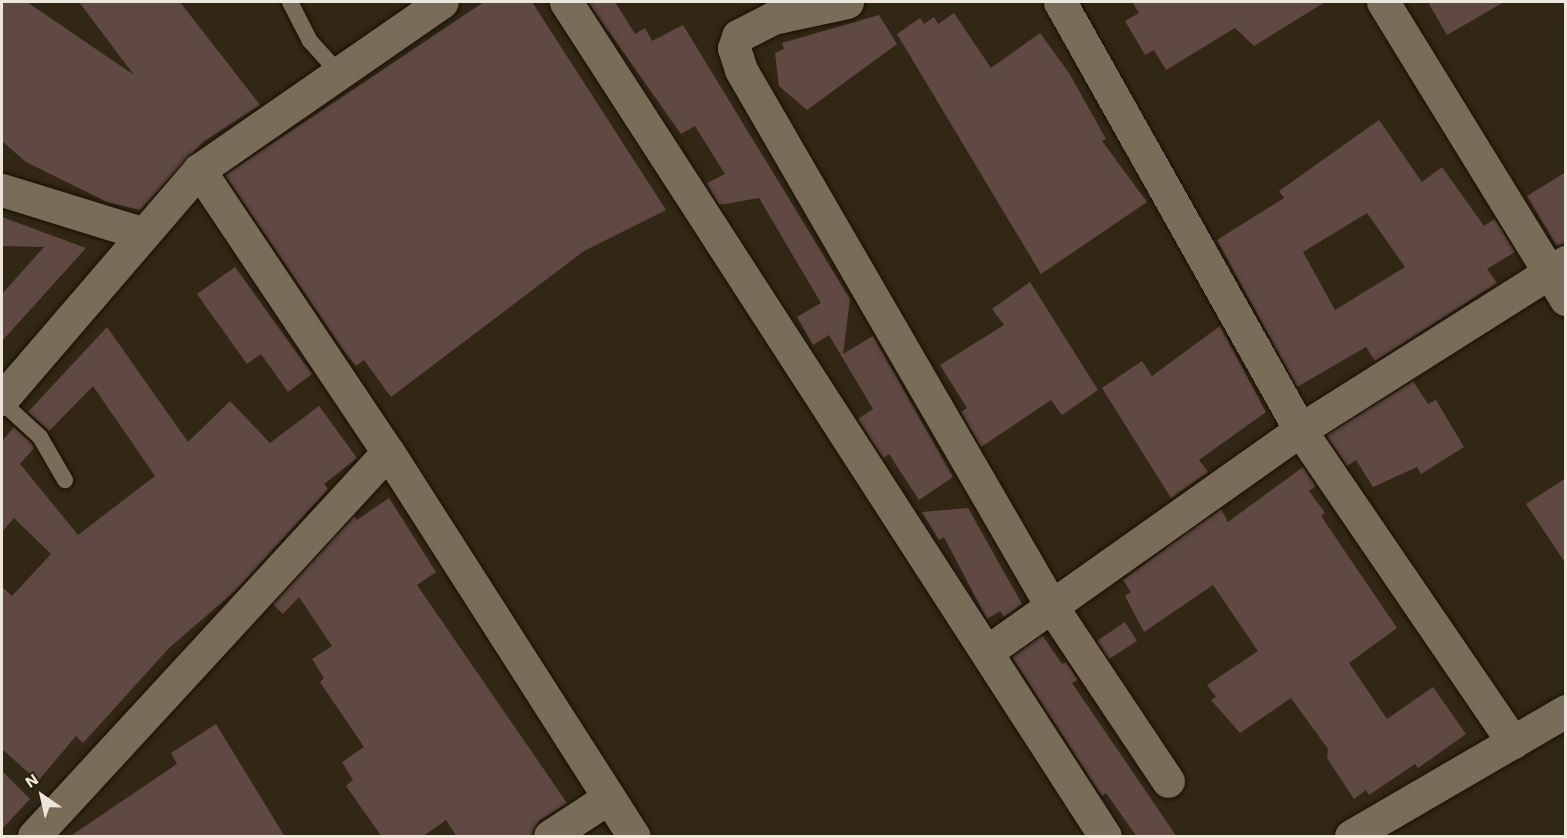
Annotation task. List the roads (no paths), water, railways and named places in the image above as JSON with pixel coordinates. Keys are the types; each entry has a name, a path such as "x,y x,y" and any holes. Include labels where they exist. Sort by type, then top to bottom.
{"street":[{"path":"2,400 141,233 200,170 337,71 442,2"},
{"path":"566,2 988,651 1105,837"},
{"path":"847,2 764,22 738,36 736,58 1052,607 1168,781"},
{"path":"1060,2 1300,430 1513,742"},
{"path":"988,651 1300,430 1560,278 1383,2"},
{"path":"200,170 388,452 634,837"},
{"path":"2,190 141,233"},
{"path":"34,837 388,452"},
{"path":"1351,837 1566,711"},
{"path":"550,837 608,798"}],"lane":[{"path":"290,2 310,41 337,71"},
{"path":"2,400 40,437 65,480"}]}
